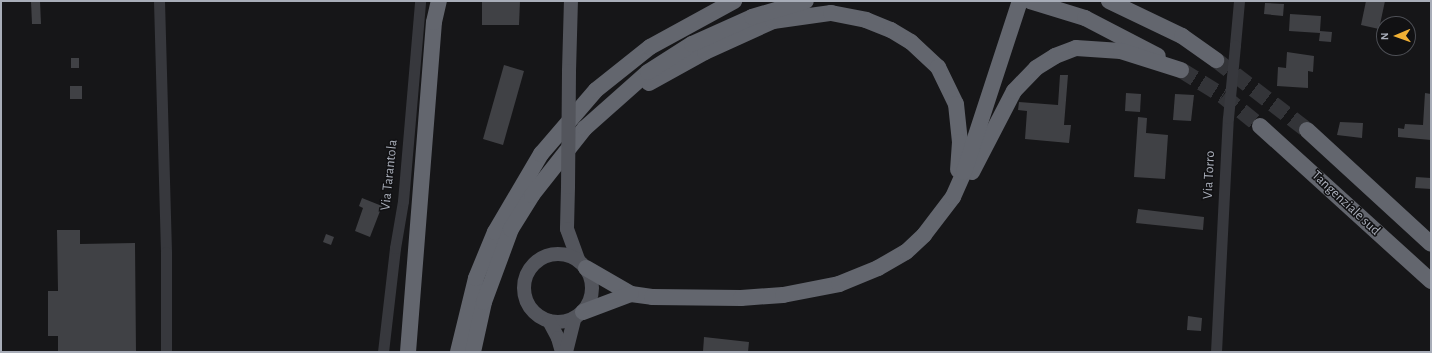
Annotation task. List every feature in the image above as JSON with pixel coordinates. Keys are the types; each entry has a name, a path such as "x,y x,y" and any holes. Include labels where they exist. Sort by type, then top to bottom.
{"highway":[{"path":"408,352 434,22 439,1"},
{"path":"458,352 476,278 495,232 542,154 596,90 650,47 734,1"},
{"path":"473,352 484,302 512,230 532,195 561,156 604,108 648,72 692,44 752,17 806,1"},
{"path":"582,264 631,294 652,298 741,298 790,294 839,284 878,268 906,252 924,235 976,167 1014,91 1036,68 1055,56 1076,48 1121,51 1182,70 1085,18 1030,1"},
{"path":"1109,1 1182,36 1216,60"},
{"path":"953,197 964,172 1018,7"},
{"path":"604,108 705,52 773,21 831,13 866,20 891,30 911,42 938,68 956,104 961,158 953,197"},
{"name":"Tangenziale sud","path":"1260,126 1431,281"},
{"name":"Tangenziale sud","path":"1307,130 1431,244"},
{"path":"578,316 631,294"}],"main road":[{"path":"566,352 578,316 590,303 592,291 591,279 582,264 567,229 571,1"},
{"path":"562,352 558,338 549,321 530,308 524,287 531,266 550,254 567,229"},
{"path":"550,254 565,254 582,264"},
{"path":"549,321 561,322 578,316"}],"street":[{"path":"159,1 166,252 166,352"},
{"name":"Via Tarantola","path":"384,352 395,248 403,202 420,1"},
{"name":"Via Torro","path":"1216,352 1228,118 1239,1"}],"building":[{"path":"31,1 40,1 41,24 32,24"},
{"path":"482,1 520,1 519,25 482,25"},
{"path":"1366,1 1385,1 1382,16 1376,16 1376,28 1361,25"},
{"path":"1265,3 1284,4 1283,16 1264,14"},
{"path":"1290,14 1321,16 1320,31 1332,32 1331,42 1319,41 1320,33 1289,31"},
{"path":"1287,52 1314,56 1313,72 1308,71 1308,88 1277,86 1278,67 1286,68"},
{"path":"71,58 79,58 79,68 71,68"},
{"path":"504,65 524,71 503,145 483,139"},
{"path":"1060,75 1068,75 1064,125 1071,125 1069,143 1025,139 1027,111 1018,110 1019,102 1058,105"},
{"path":"70,86 82,86 82,99 70,99"},
{"path":"1126,93 1141,94 1140,112 1125,111"},
{"path":"1425,93 1431,94 1431,140 1398,137 1398,128 1404,129 1405,124 1423,125"},
{"path":"1175,94 1194,95 1191,121 1173,120"},
{"path":"1138,117 1147,118 1146,133 1168,135 1165,179 1134,177"},
{"path":"1340,122 1363,123 1362,138 1337,135"},
{"path":"1416,177 1431,178 1431,189 1415,188"},
{"path":"362,198 382,206 370,237 355,231 363,208 359,206"},
{"path":"1138,209 1204,217 1203,230 1136,223"},
{"path":"57,230 80,230 80,244 135,243 136,352 58,352 58,336 48,336 48,291 58,291"},
{"path":"326,234 334,237 331,245 323,242"},
{"path":"1188,316 1202,318 1201,331 1187,330"},
{"path":"704,337 749,342 748,352 703,352"}],"tunnel":[{"path":"1216,60 1307,130"},
{"path":"1181,70 1223,96 1260,126"}]}
